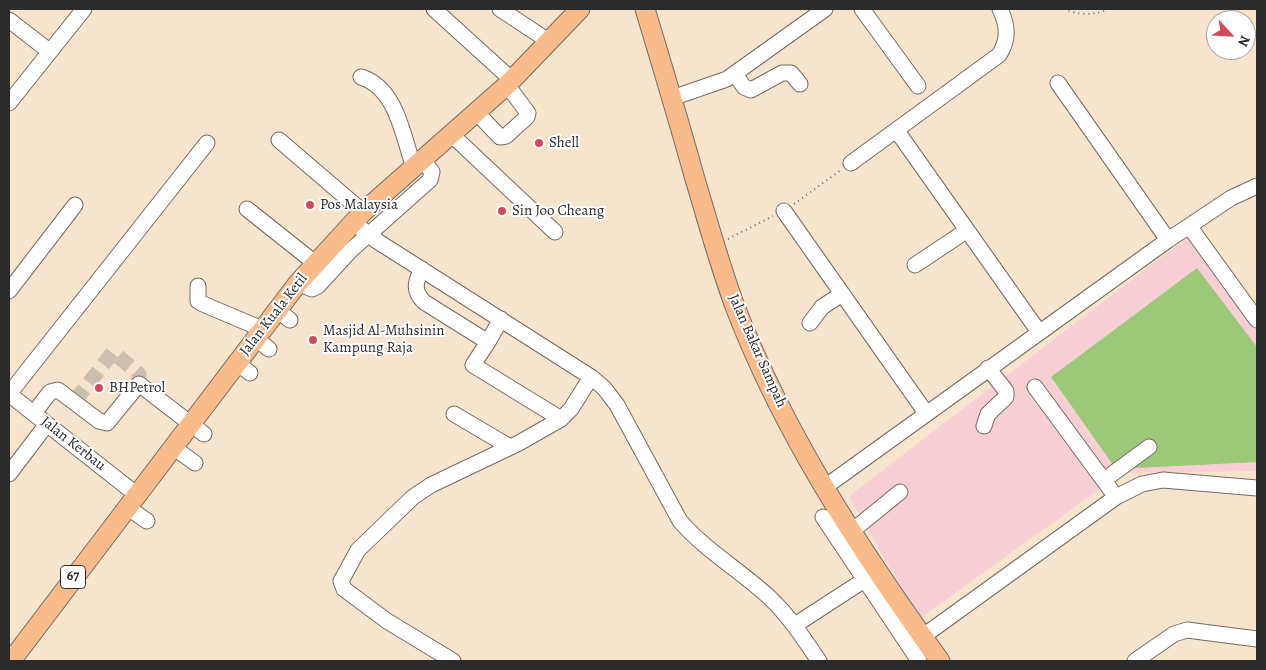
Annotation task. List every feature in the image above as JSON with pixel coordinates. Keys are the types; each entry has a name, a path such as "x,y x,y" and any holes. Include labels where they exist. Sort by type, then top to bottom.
{"main road":[{"name":"Jalan Kuala Ketil","path":"11,661 173,447 197,429 244,368 262,339 284,315 298,283 316,263 343,245 358,217 477,113 550,42 580,9"},
{"name":"Jalan Bakar Sampah","path":"645,9 715,246 736,308 765,375 825,487 852,531 871,575 940,661"}],"street":[{"path":"9,103 84,9"},
{"path":"434,9 510,82 528,113 506,136 500,137 477,113"},
{"path":"500,9 550,42"},
{"path":"672,98 714,84 735,74 825,9"},
{"path":"862,9 918,86"},
{"path":"851,163 999,55 1007,37 1007,27 1000,9"},
{"path":"9,20 49,51"},
{"path":"735,74 744,87 751,90 782,74 791,73 800,84"},
{"path":"298,283 312,289 318,286 343,245 368,235 430,180 432,172 419,164 391,102 378,84 361,77"},
{"path":"1058,83 1168,240"},
{"path":"897,131 1039,332"},
{"path":"452,135 555,232"},
{"path":"279,140 358,217 368,235 502,318 604,388 617,405 680,521 694,538 770,598 795,625 819,661"},
{"path":"9,394 207,143"},
{"path":"825,487 1168,240 1241,192 1257,186"},
{"path":"9,291 74,205"},
{"path":"247,208 316,263"},
{"path":"784,211 926,413"},
{"path":"1189,226 1257,320"},
{"path":"915,264 966,231"},
{"path":"422,268 415,287 418,296 424,302 488,342"},
{"path":"198,286 198,301 262,339"},
{"path":"810,323 822,307 842,294"},
{"path":"502,318 473,365 561,419"},
{"path":"984,426 988,414 1006,397 1006,392 988,368"},
{"path":"449,660 387,621 344,589 341,581 358,550 413,497 446,477 510,447 561,419 571,409 591,378"},
{"path":"34,414 50,392 58,390 99,422 107,423 139,384 197,429"},
{"path":"1035,387 1116,497"},
{"name":"Jalan Kerbau","path":"9,394 47,424 132,501 147,521"},
{"path":"454,414 510,447"},
{"path":"9,474 47,424"},
{"path":"1104,480 1149,446"},
{"path":"173,447 195,464"},
{"path":"922,637 1116,497 1142,484 1163,480 1257,488"},
{"path":"852,531 900,492"},
{"path":"823,517 871,575 919,661"},
{"path":"795,625 871,575"},
{"path":"1135,661 1174,634 1187,630 1257,639"}],"path":[{"path":"1064,9 1082,14 1094,14 1108,9"},
{"path":"715,246 784,211 851,163"}],"shaded area":[{"path":"1188,237 1257,333 1257,471 1122,473 919,619 849,496"}],"green space":[{"path":"1197,268 1257,347 1257,462 1116,469 1051,377"}],"tunnel":[{"path":"75,401 113,352 139,374 139,384"}],"place":[{"name":"Shell","path":"539,143"},
{"name":"Pos Malaysia","path":"310,205"},
{"name":"Sin Joo Cheang","path":"502,211"},
{"name":"Masjid Al-Muhsinin Kampung Raja","path":"313,340"},
{"name":"BHPetrol","path":"99,388"}]}
